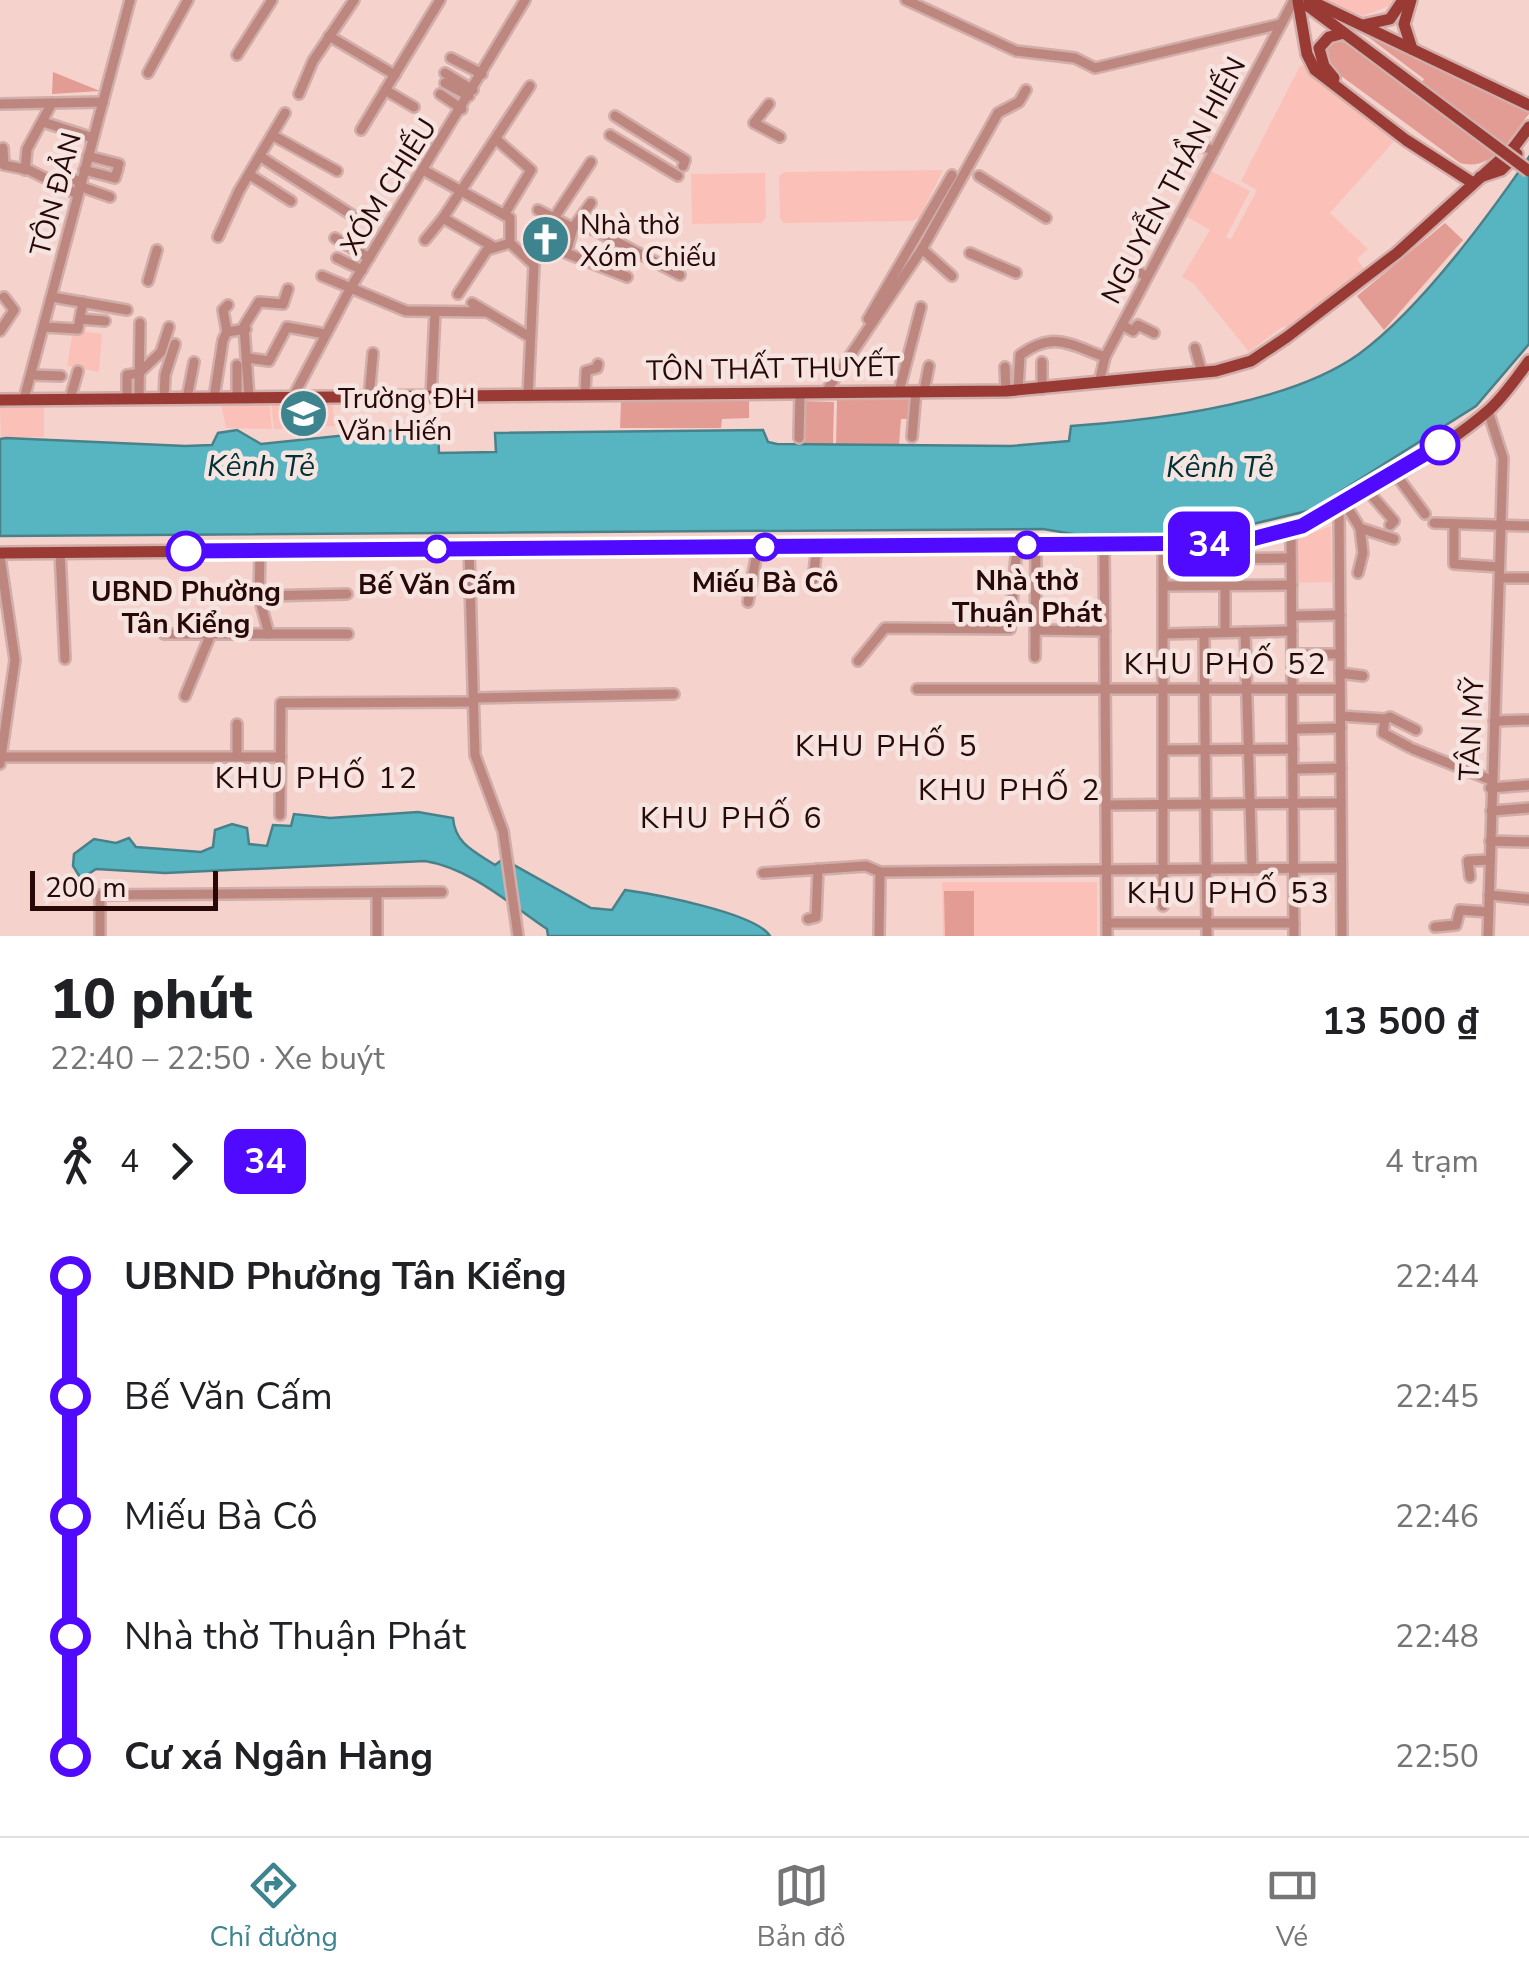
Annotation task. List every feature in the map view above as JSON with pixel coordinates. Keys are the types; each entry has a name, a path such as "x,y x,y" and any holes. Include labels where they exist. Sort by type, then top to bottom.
{"main road":[{"path":"1299,0 1323,7 1529,105"},
{"path":"1299,0 1307,54 1315,70 1473,180"},
{"path":"1299,0 1339,34"},
{"path":"1361,25 1390,19 1403,0"},
{"path":"1411,0 1404,24 1412,49"},
{"path":"1323,7 1365,45 1529,168"},
{"path":"1304,24 1365,45"},
{"path":"1339,34 1319,48 1328,73 1473,180"},
{"path":"1508,150 1529,118"},
{"path":"1473,180 1529,127"},
{"path":"1473,180 1501,170 1529,138"},
{"name":"TÔN THẤT THUYẾT","path":"0,400 1012,390 1202,373 1251,361 1287,337 1397,252 1473,180"},
{"path":"0,555 1104,544 1162,552 1291,530 1366,490 1488,411 1529,361"}],"street":[{"name":"TÔN ĐẢN","path":"24,399 130,0"},
{"path":"148,73 188,0"},
{"path":"299,94 354,0"},
{"path":"362,130 440,0"},
{"path":"906,0 1016,51 1075,58 1095,68 1281,24"},
{"name":"NGUYỄN THẦN HIẾN","path":"1099,384 1105,357 1281,24 1299,0"},
{"name":"XÓM CHIẾU","path":"293,398 350,289 425,171 522,1"},
{"path":"237,56 269,4 256,2"},
{"path":"330,36 395,76"},
{"path":"451,58 482,74"},
{"path":"445,78 471,93"},
{"path":"425,240 498,141 530,86"},
{"path":"385,90 414,106"},
{"path":"823,393 922,249 998,113 1019,102 1026,90"},
{"path":"440,94 462,109"},
{"path":"0,104 103,102"},
{"path":"25,170 27,149 52,104"},
{"path":"768,104 754,123 780,137"},
{"path":"218,236 285,113"},
{"path":"610,136 681,171 685,160 616,116"},
{"path":"43,122 93,138"},
{"path":"272,135 337,171"},
{"path":"498,141 531,170 508,218 510,244 534,265 528,396"},
{"path":"1196,143 1214,151"},
{"path":"3,148 4,165 110,197"},
{"path":"88,156 118,170 127,180"},
{"path":"261,157 355,216"},
{"path":"554,218 591,162"},
{"path":"84,170 118,170"},
{"path":"425,171 508,218"},
{"path":"823,393 952,174"},
{"path":"62,175 79,187"},
{"path":"250,175 291,201"},
{"path":"979,176 1046,218"},
{"path":"591,203 576,225 566,253 627,277"},
{"path":"538,210 680,275"},
{"path":"443,218 492,246 510,244"},
{"path":"339,237 369,258"},
{"path":"458,294 492,246"},
{"path":"922,249 952,276"},
{"path":"148,281 157,250"},
{"path":"970,253 1016,273"},
{"path":"337,258 362,270"},
{"path":"1127,264 1147,277"},
{"path":"322,276 406,310 486,312"},
{"path":"243,398 248,358 246,330 260,302 280,306 288,288"},
{"path":"0,331 14,310 4,297"},
{"path":"52,297 127,310"},
{"path":"44,328 78,328 83,302"},
{"path":"214,398 227,332 223,310 228,304"},
{"path":"472,304 528,336"},
{"path":"899,391 920,306"},
{"path":"431,396 435,313"},
{"path":"80,318 105,320"},
{"path":"133,398 140,323"},
{"path":"1122,325 1154,333"},
{"path":"137,373 161,352 169,327"},
{"path":"248,358 269,361 287,327 325,334"},
{"path":"227,332 246,330"},
{"path":"1012,390 1020,355 1041,340 1056,340 1105,357"},
{"path":"164,398 165,375 174,344"},
{"path":"1196,348 1202,373"},
{"path":"369,397 373,353"},
{"path":"187,398 194,362"},
{"path":"1042,362 1042,389"},
{"path":"586,395 586,371 598,364"},
{"path":"237,365 243,398"},
{"path":"912,436 929,366"},
{"path":"1006,368 1012,390"},
{"path":"70,399 78,371"},
{"path":"31,375 60,376"},
{"path":"798,438 800,393"},
{"name":"TÂN MỸ","path":"1488,411 1503,458 1488,936"},
{"path":"1394,472 1425,514"},
{"path":"1366,490 1394,521 1390,524"},
{"path":"1342,503 1360,528 1363,552 1358,572"},
{"path":"1342,503 1342,936"},
{"path":"1434,523 1529,526"},
{"path":"1454,524 1454,564 1529,578"},
{"path":"1360,528 1394,539"},
{"path":"1291,530 1294,936"},
{"path":"1104,544 1107,936"},
{"path":"1224,544 1225,632"},
{"path":"858,661 885,628 1010,630 1017,545"},
{"path":"1035,657 1036,545"},
{"path":"814,580 817,546"},
{"path":"748,602 758,547"},
{"path":"469,549 477,764 507,852 518,931"},
{"path":"260,551 259,597 270,634"},
{"path":"60,552 66,659"},
{"path":"1163,906 1162,552 1225,558 1291,558"},
{"path":"0,555 15,660 1,761 281,756"},
{"path":"1162,586 1292,585"},
{"path":"221,598 347,594"},
{"path":"1292,616 1340,615"},
{"path":"1035,630 1105,631"},
{"path":"1163,634 1292,631"},
{"path":"1245,632 1252,869"},
{"path":"1204,633 1207,936"},
{"path":"164,634 348,634"},
{"path":"185,696 210,636"},
{"path":"1292,654 1340,654"},
{"path":"1340,673 1364,676"},
{"path":"917,690 1340,689"},
{"path":"280,814 281,703 674,694"},
{"path":"1292,729 1390,716 1416,730"},
{"path":"1385,718 1383,733 1411,748 1490,784 1529,785"},
{"path":"1494,721 1529,720"},
{"path":"237,756 238,724"},
{"path":"1163,750 1293,749"},
{"path":"1293,769 1341,768"},
{"path":"1106,805 1341,804"},
{"path":"1491,811 1529,808"},
{"path":"1490,841 1529,842"},
{"path":"1470,877 1468,861 1489,860"},
{"path":"764,874 866,866 880,872 1342,868"},
{"path":"808,918 818,914 818,869"},
{"path":"880,872 880,936"},
{"path":"100,936 100,895 442,892"},
{"path":"376,893 376,936"},
{"path":"1488,895 1529,899"},
{"path":"1435,927 1456,926 1460,910 1488,912"},
{"path":"1107,922 1294,923"}],"shaded area":[{"path":"1324,0 1393,0 1389,6 1363,16"},
{"path":"1367,36 1529,114 1492,158 1460,163 1333,70 1327,47 1337,41 1350,44 1417,90 1424,79"},
{"path":"1308,64 1397,138 1330,213 1368,249 1357,259 1367,273 1292,328 1282,327 1249,352 1194,284 1182,277 1210,230 1185,216 1209,170 1250,191 1226,237 1222,236 1231,239 1257,190 1241,181 1300,66"},
{"path":"53,72 100,91 52,94"},
{"path":"943,170 920,217 913,221 784,223 780,219 779,176 784,172"},
{"path":"765,173 766,218 761,223 692,224 691,174"},
{"path":"1445,223 1463,240 1384,330 1357,296"},
{"path":"73,330 102,334 99,372 67,366"},
{"path":"837,399 912,399 910,419 901,419 899,445 836,446"},
{"path":"749,400 749,418 722,419 721,428 620,428 621,401"},
{"path":"801,401 834,402 833,444 800,444"},
{"name":"Trường ĐH Văn Hiến","path":"271,402 332,402 335,426 274,429"},
{"path":"269,403 272,429 226,428 221,404"},
{"path":"44,407 44,437 1,438 0,408"},
{"path":"1331,526 1332,582 1294,583 1293,540"},
{"path":"942,882 1097,882 1097,936 943,936"},
{"path":"944,891 974,891 974,936 945,936"}],"water":[{"name":"Kênh Tẻ","path":"1529,157 1529,344 1476,406 1311,510 1228,530 1183,534 1079,535 1043,529 0,536 0,439 6,438 185,446 212,445 218,433 237,430 261,444 396,430 438,431 439,453 496,452 495,433 763,430 768,442 777,444 1011,446 1069,441 1071,426 1181,414 1259,397 1330,371 1382,335 1451,262"},
{"path":"418,812 453,818 462,841 480,856 495,865 503,859 591,908 612,910 625,890 639,892 726,912 770,936 548,936 547,929 489,888 458,871 425,861 165,873 96,869 81,879 73,866 74,854 94,839 116,843 129,838 136,847 201,852 213,847 215,830 232,824 247,828 249,844 267,846 273,825 291,826 294,814 330,818"}],"bus line":[{"name":"34","path":"186,551 1237,543 1302,526 1440,445"}],"place":[{"name":"Nhà thờ Xóm Chiếu","path":"545,240"},
{"name":"Trường ĐH Văn Hiến","path":"303,414"},
{"name":"Nhà thờ Thuận Phát","path":"1027,545"},
{"name":"Miếu Bà Cô","path":"765,547"},
{"name":"Bế Văn Cấm","path":"437,549"},
{"name":"UBND Phường Tân Kiểng","path":"186,551"}],"district":[{"name":"KHU PHỐ 52","path":"1226,664"},
{"name":"KHU PHỐ 5","path":"887,746"},
{"name":"KHU PHỐ 12","path":"317,778"},
{"name":"KHU PHỐ 2","path":"1010,790"},
{"name":"KHU PHỐ 6","path":"732,818"},
{"name":"KHU PHỐ 53","path":"1229,893"}]}
